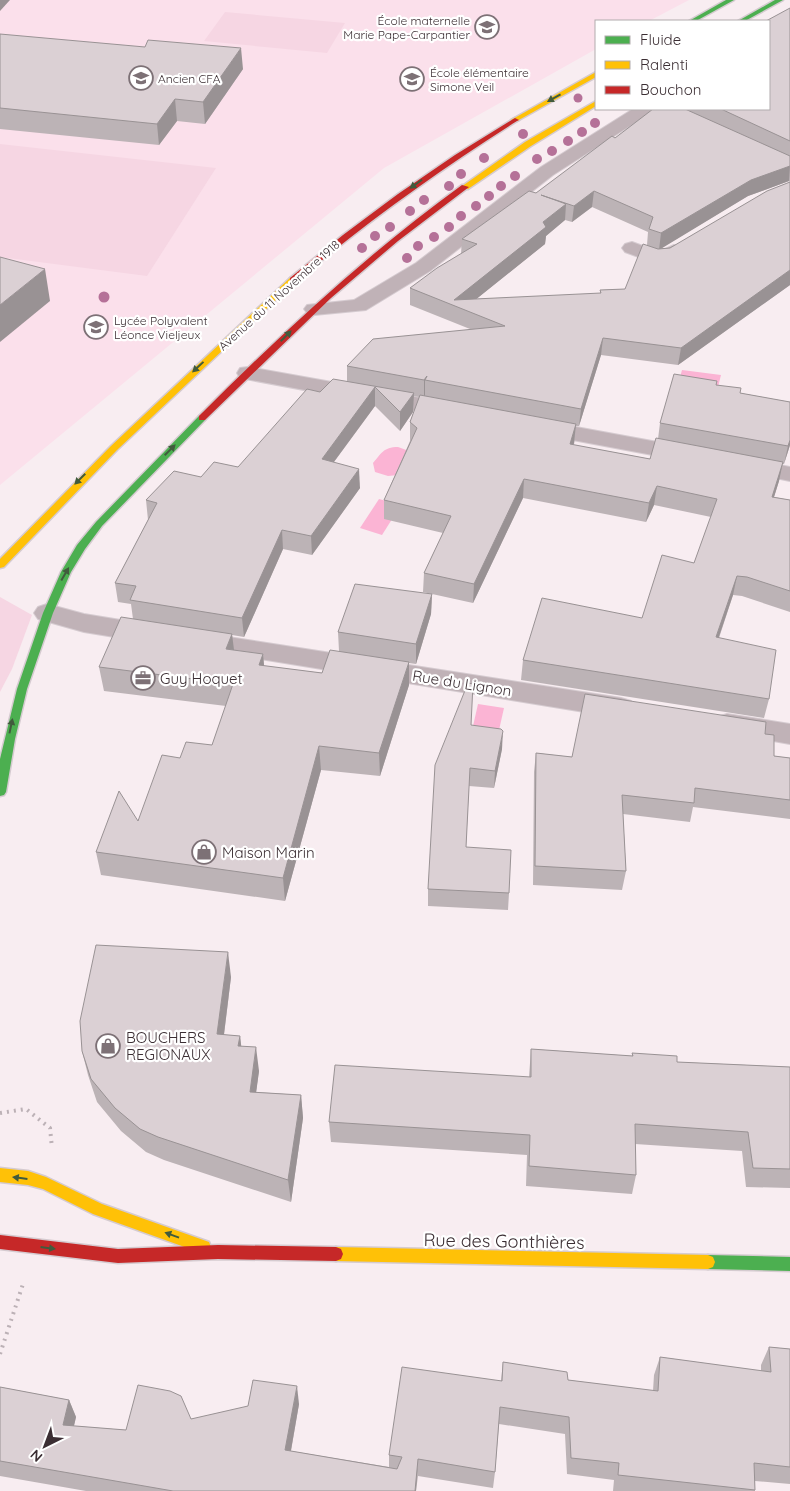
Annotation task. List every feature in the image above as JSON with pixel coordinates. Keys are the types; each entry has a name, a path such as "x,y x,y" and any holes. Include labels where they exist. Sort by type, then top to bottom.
{"main road":[{"path":"694,20 731,0"},
{"path":"744,20 780,0"},
{"name":"Avenue du 11 Novembre 1918","path":"0,565 78,482 122,439 253,316 336,244 388,203 484,138 595,75"},
{"path":"0,792 12,721 47,613 62,578 82,546 132,489 248,373 314,309 382,250 472,181 519,149 595,104"},
{"name":"Rue des Gonthières","path":"0,1175 28,1178 46,1184 98,1208 218,1252"},
{"name":"Rue des Gonthières","path":"0,1242 118,1256 218,1252 790,1264"}],"street":[{"path":"314,309 359,306 423,267 547,170 642,110"},
{"path":"632,248 660,259 692,240"},
{"path":"248,373 478,416"},
{"path":"517,423 790,474"},
{"name":"Rue du Lignon","path":"47,613 84,624 643,711"},
{"path":"702,720 790,734"}],"path":[{"path":"0,1113 26,1109 50,1128 53,1142 52,1150"}],"shaded area":[{"path":"0,0 689,0 651,20 595,20 595,50 384,168 0,485"},
{"path":"225,12 345,23 327,53 204,41"},
{"path":"0,144 216,168 147,276 0,257"},
{"path":"682,370 721,375 718,387 679,381"},
{"path":"398,447 409,451 398,475 388,476 375,472 373,463 380,454 389,448"},
{"path":"379,499 401,505 382,535 360,528"},
{"path":"0,597 32,615 12,669 0,692"},
{"path":"478,704 504,708 497,739 471,735"}],"building":[{"path":"790,8 790,141 723,110 770,110 770,20 768,20"},
{"path":"0,34 145,47 148,40 241,48 203,102 175,99 157,124 0,108"},
{"path":"652,110 687,110 790,156 790,166 751,180 661,233 649,229 653,217 594,191 574,206 541,195 566,204 543,222 546,227 454,300 601,293 600,290 625,289 643,244 658,249 670,248 767,191 790,182 790,270 681,348 603,338 581,409 425,380 427,376 424,380 347,366 373,339 505,326 410,288 437,268 477,244 462,239 529,191 536,193 612,136 615,138"},
{"path":"0,257 45,269 0,305"},
{"path":"674,374 717,381 716,385 741,388 740,393 790,402 790,440 788,446 660,423"},
{"path":"333,379 414,393 400,412 375,387 322,459 359,469 311,536 282,530 242,618 130,600 136,586 115,583 157,503 146,500 174,471 201,477 214,462 238,467 307,389 320,392"},
{"path":"420,395 576,424 570,444 650,459 656,438 783,462 772,497 790,500 790,591 747,577 737,576 716,637 776,650 769,699 523,660 542,598 642,618 662,555 694,563 717,499 657,486 649,503 524,479 474,584 424,573 451,516 384,500 417,428 410,422"},
{"path":"355,584 432,594 416,644 338,632"},
{"path":"121,617 232,634 226,649 263,654 259,665 322,673 330,650 409,662 379,753 319,746 283,878 96,852 119,791 138,821 162,755 180,758 186,742 212,745 233,684 99,667"},
{"path":"468,683 473,684 471,725 501,729 503,731 495,771 470,768 466,847 511,850 509,893 428,889 435,765"},
{"path":"585,694 766,722 765,734 774,735 774,756 790,758 790,800 695,788 694,803 622,795 626,871 535,866 536,753 572,757"},
{"path":"96,945 228,952 217,1034 240,1036 238,1046 256,1047 250,1092 301,1095 288,1180 158,1137 140,1129 115,1108 91,1079 82,1051 80,1021"},
{"path":"531,1049 633,1056 632,1053 677,1056 677,1062 790,1067 790,1169 753,1168 748,1132 635,1124 636,1175 529,1166 530,1135 329,1122 335,1065 531,1077"},
{"path":"769,1347 790,1349 790,1467 754,1463 755,1490 618,1475 619,1463 571,1458 569,1417 500,1407 495,1472 418,1459 415,1491 173,1491 0,1461 0,1387 69,1400 63,1425 126,1430 138,1385 170,1391 181,1396 191,1419 248,1406 253,1380 297,1386 285,1450 397,1469 402,1457 389,1455 402,1367 502,1381 503,1362 567,1372 568,1380 658,1391 660,1357 771,1372"}],"traffic: fast":[{"path":"694,20 731,0"},
{"path":"743,20 780,0"},
{"path":"0,792 9,739 22,689 48,613 66,572 81,547 99,524 202,418"},
{"path":"708,1262 790,1264"}],"traffic: slow":[{"path":"515,120 595,75"},
{"path":"465,187 528,144 595,104"},
{"path":"0,565 114,448 293,280"},
{"path":"0,1175 28,1178 46,1184 98,1209 204,1247"},
{"path":"336,1254 708,1262"}],"traffic: jam":[{"path":"293,280 373,216 457,157 515,120"},
{"path":"202,418 264,356 361,267 430,212 465,187"},
{"path":"0,1242 118,1256 218,1252 336,1254"}],"place":[{"name":"École maternelle Marie Pape-Carpantier","path":"487,27"},
{"name":"Ancien CFA","path":"141,78"},
{"name":"École élémentaire Simone Veil","path":"412,79"},
{"name":"Lycée Polyvalent Léonce Vieljeux","path":"96,327"},
{"name":"Guy Hoquet","path":"143,678"},
{"name":"Maison Marin","path":"204,852"},
{"name":"BOUCHERS REGIONAUX","path":"108,1046"}]}
